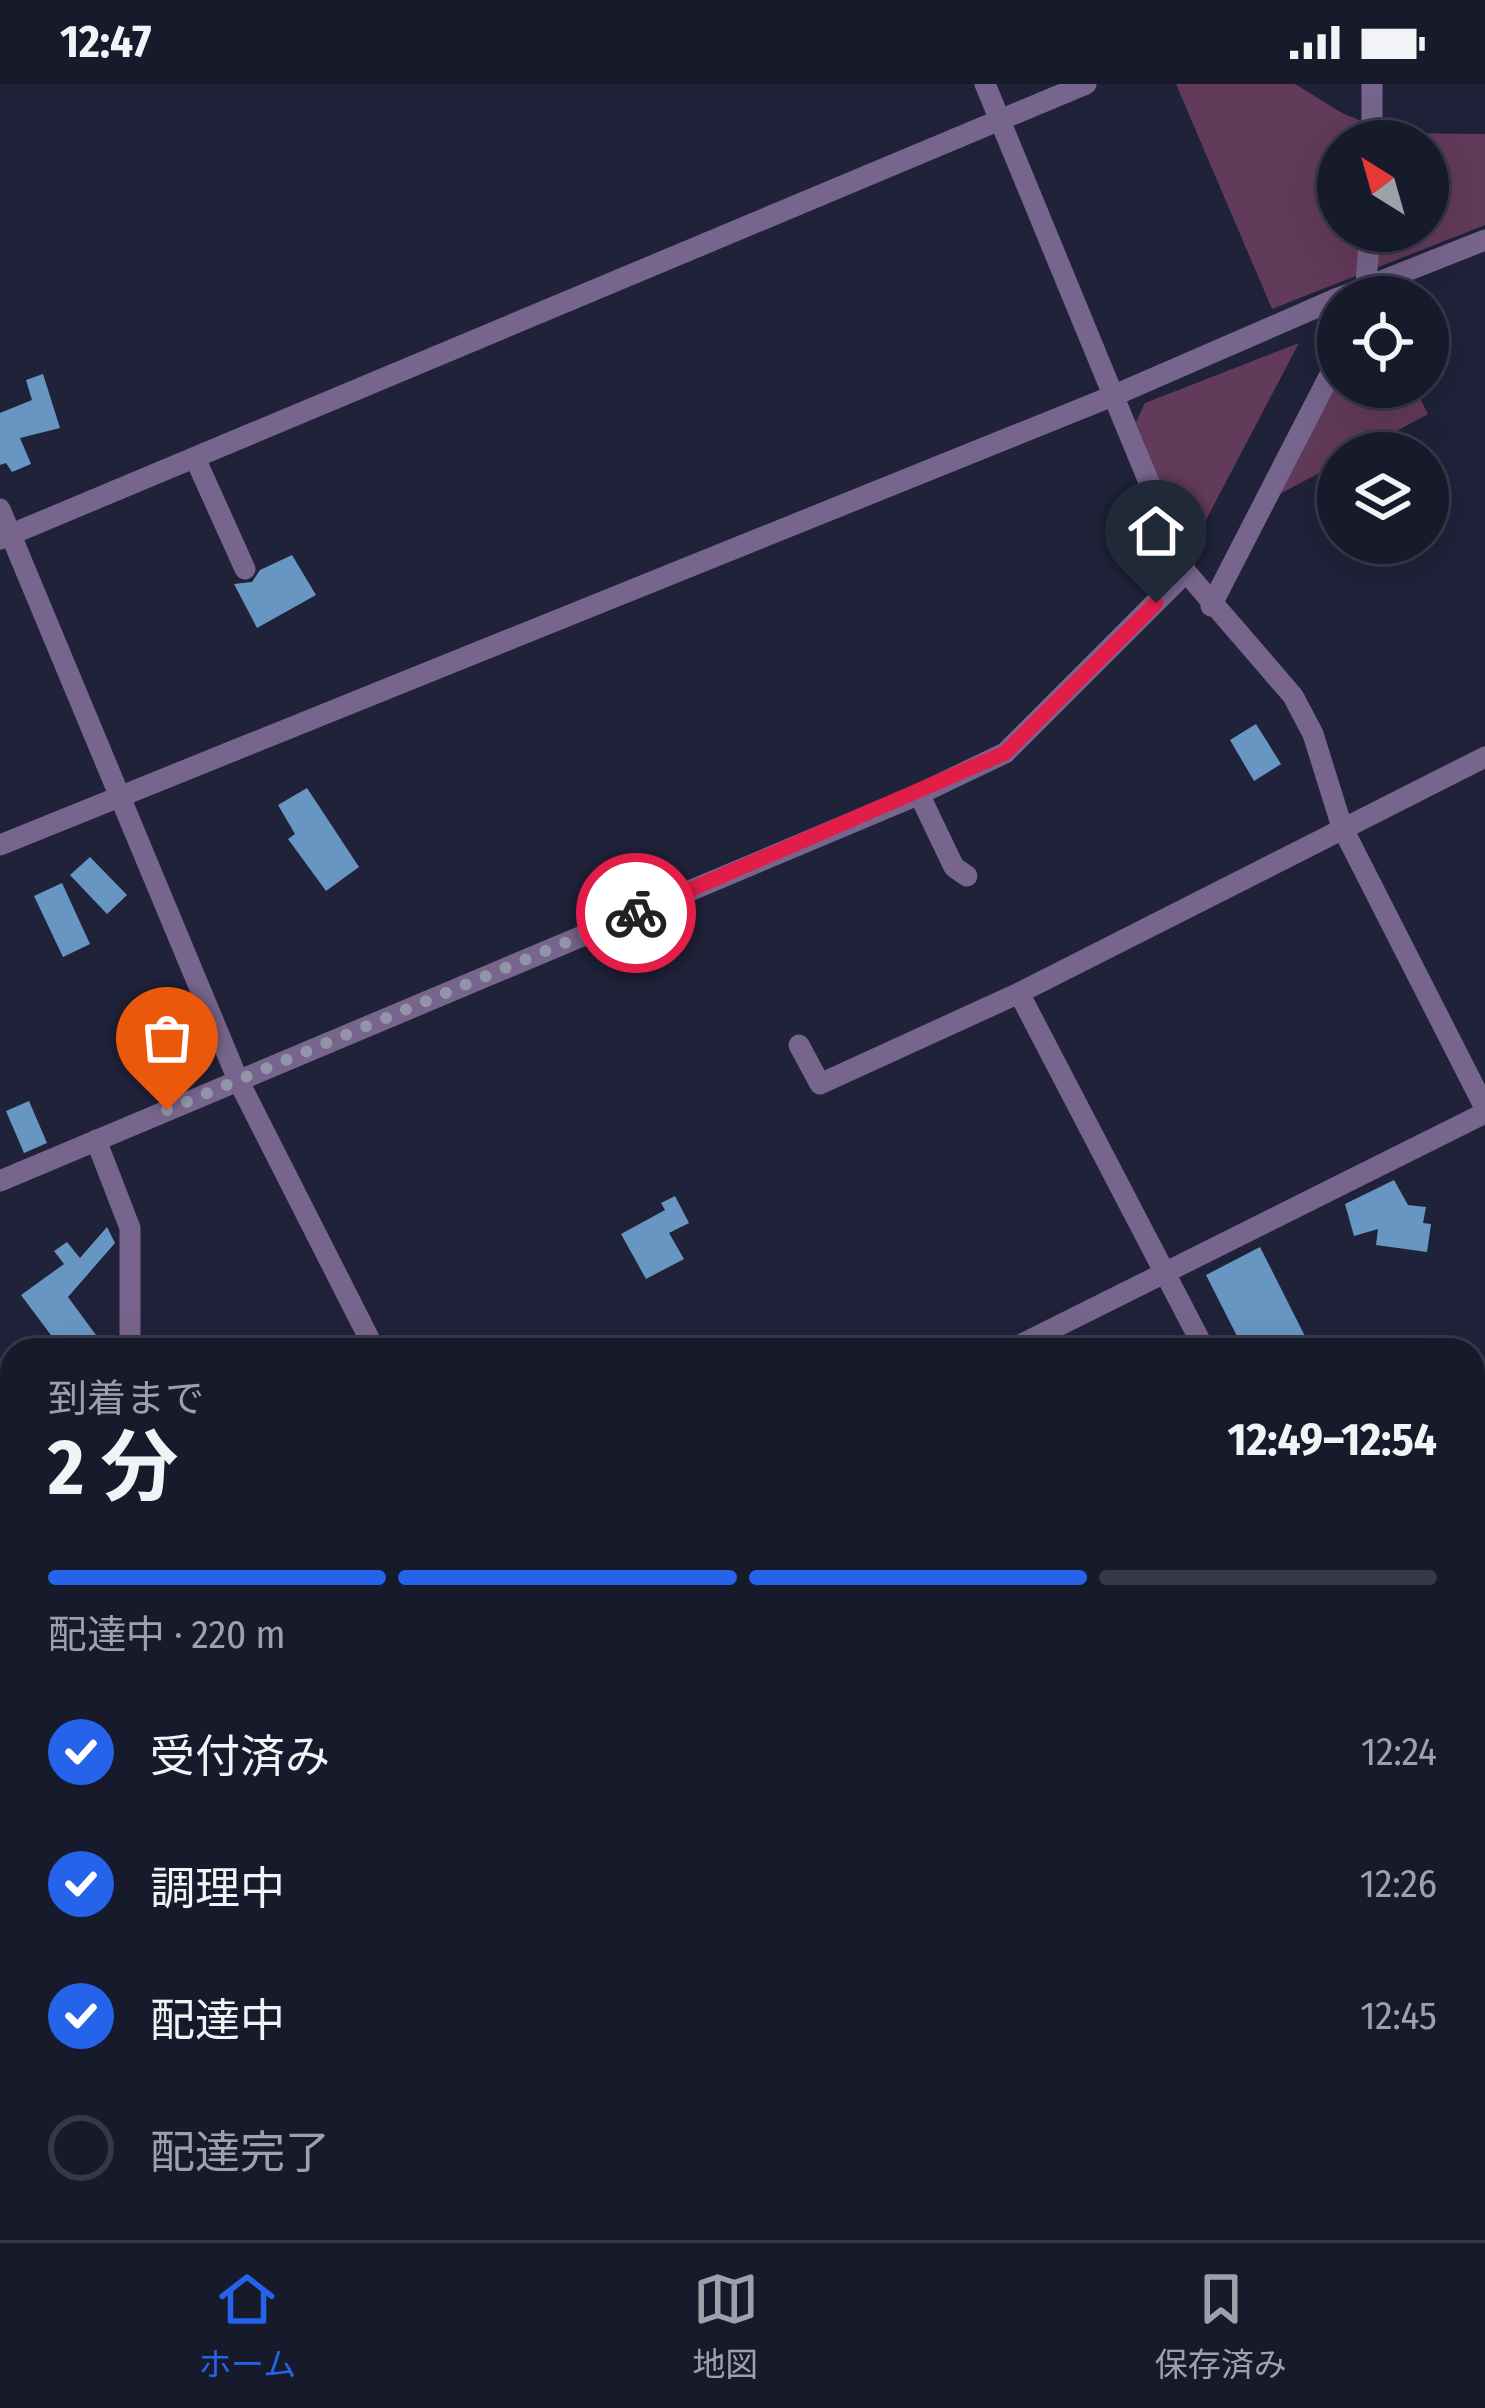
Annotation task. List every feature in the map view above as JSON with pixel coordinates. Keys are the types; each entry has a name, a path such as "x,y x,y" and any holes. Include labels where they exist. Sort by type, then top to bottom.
{"street":[{"path":"985,84 1186,572 1293,696 1312,734 1342,827 1485,1111 1034,1338"},
{"path":"6,537 1086,84"},
{"path":"1372,84 1372,120"},
{"path":"1402,276 1485,240"},
{"path":"0,845 1115,395 1317,308"},
{"path":"1211,606 1317,400"},
{"path":"195,458 245,569"},
{"path":"0,509 6,537 238,1080 369,1338"},
{"path":"0,1181 920,794 1005,753 1186,572"},
{"path":"799,1045 820,1084 1019,993 1485,757"},
{"path":"920,794 954,867 967,876"},
{"path":"1019,993 1199,1338"},
{"path":"96,1140 130,1228 130,1338"}],"shaded area":[{"path":"1176,84 1295,84 1359,120 1317,120 1317,252 1417,252 1356,276 1317,276 1317,291 1272,309"},
{"path":"1449,134 1485,134 1485,225 1449,239"},
{"path":"1299,343 1188,554 1136,422 1145,403"},
{"path":"1324,408 1425,408 1428,414 1395,432 1317,432 1317,474 1276,496"}],"building":[{"path":"43,374 60,428 20,438 31,464 12,472 6,463 0,465 0,413 32,400 26,380"},
{"path":"292,555 316,595 257,628 234,584 252,582 260,570"},
{"path":"1256,724 1281,764 1254,781 1230,740"},
{"path":"307,788 359,867 326,891 288,839 295,834 278,805"},
{"path":"90,857 127,895 107,914 70,875"},
{"path":"62,883 90,944 63,957 34,896"},
{"path":"159,1029 174,1060 147,1074 132,1042"},
{"path":"29,1101 47,1143 24,1153 6,1111"},
{"path":"1394,1180 1408,1205 1426,1207 1423,1223 1431,1224 1427,1252 1376,1245 1378,1229 1354,1236 1345,1204"},
{"path":"675,1196 689,1223 669,1233 684,1259 646,1279 621,1234 665,1210 661,1203"},
{"path":"107,1227 115,1243 68,1297 96,1335 53,1338 21,1295 64,1264 54,1251 67,1242 80,1258"},
{"path":"1260,1247 1306,1338 1238,1338 1206,1275"}],"way so far":[{"path":"167,1110 636,913"}],"route":[{"path":"636,913 920,794 1005,753 1156,603"}]}
